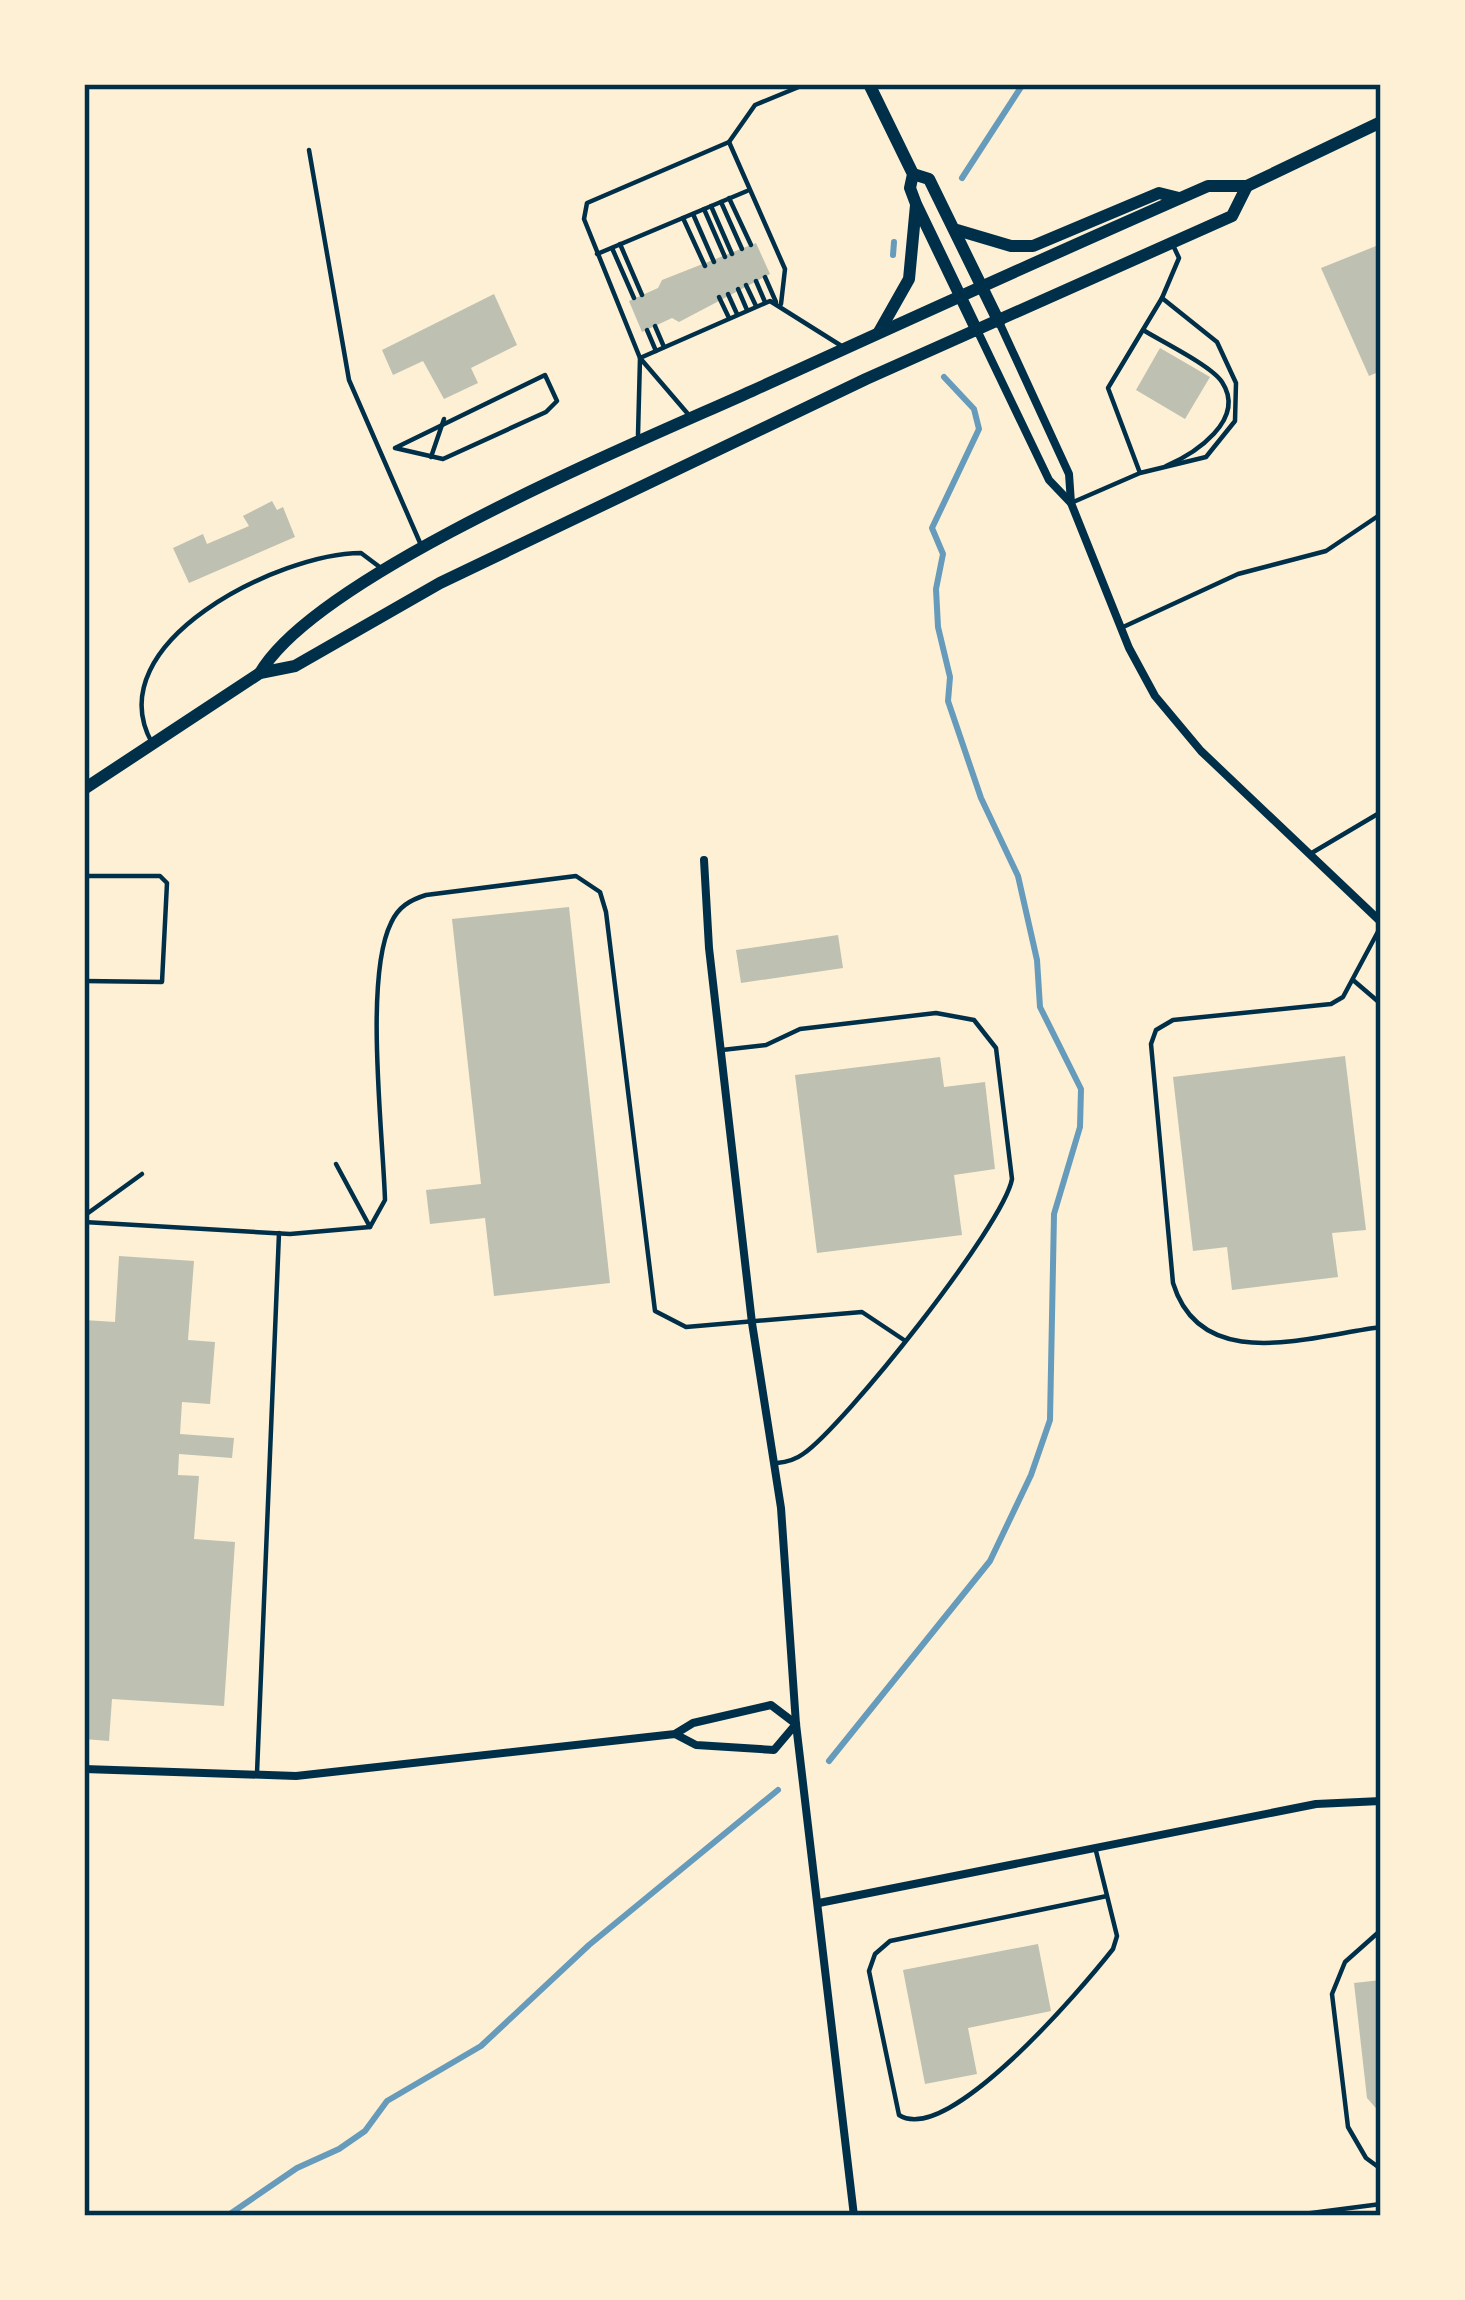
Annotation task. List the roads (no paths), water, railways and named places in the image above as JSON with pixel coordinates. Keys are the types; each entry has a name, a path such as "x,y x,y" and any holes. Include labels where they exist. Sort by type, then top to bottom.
{"main road":[{"path":"869,84 913,174 910,188 916,204 977,331"},
{"path":"260,673 276,645 385,573 638,442 1180,198 1208,186 1247,186 1381,122"},
{"path":"913,174 929,179 999,322"},
{"path":"84,789 260,673 295,667 440,583 1232,216 1247,186"},
{"path":"957,230 1011,246 1033,246 1159,193 1180,198"},
{"path":"878,333 910,279 916,204"}],"street":[{"path":"999,322 1069,474 1071,503 1149,686 1180,728 1381,924"},
{"path":"977,331 1049,480 1071,503"},
{"path":"704,860 752,1323 770,1464 781,1508 796,1724 854,2216"},
{"path":"84,1769 257,1777 675,1734 692,1723 771,1705 796,1724"},
{"path":"675,1734 696,1745 774,1750 796,1724"},
{"path":"819,1903 1316,1804 1381,1801"}],"lane":[{"path":"692,418 640,358 584,219 587,203 728,142 755,105 806,84"},
{"path":"728,142 785,269 779,304"},
{"path":"309,150 344,362 424,550"},
{"path":"597,254 749,190"},
{"path":"729,198 751,245"},
{"path":"721,202 742,249"},
{"path":"707,208 732,254"},
{"path":"707,208 724,257"},
{"path":"693,214 714,262"},
{"path":"683,218 705,266"},
{"path":"1140,473 1107,394 1112,375 1162,298 1179,258 1172,243"},
{"path":"620,244 642,295"},
{"path":"612,248 634,298"},
{"path":"764,277 779,304"},
{"path":"756,280 765,302"},
{"path":"746,285 756,306"},
{"path":"738,289 747,310"},
{"path":"728,294 737,314"},
{"path":"719,297 728,318"},
{"path":"1071,503 1140,473 1188,464 1218,448 1239,410 1236,383 1210,332 1162,298"},
{"path":"640,358 765,302 779,304 845,348"},
{"path":"655,326 664,347"},
{"path":"647,329 656,351"},
{"path":"1142,329 1216,375 1227,394 1224,418 1206,443 1161,469"},
{"path":"638,442 640,358"},
{"path":"380,453 538,375 549,378 556,394 555,405 546,412 443,460 395,448"},
{"path":"431,457 444,419"},
{"path":"1121,628 1238,574 1326,551 1381,514"},
{"path":"152,744 140,720 139,699 156,658 192,617 328,556 361,553 385,573"},
{"path":"1310,854 1379,815"},
{"path":"84,876 160,876 167,883 162,982 84,981"},
{"path":"370,1227 385,1200 379,988 392,920 410,900 426,895 576,876 600,892 606,912 652,1307 668,1322 686,1328 862,1312 904,1340"},
{"path":"1381,924 1343,997 1331,1004 1173,1020 1156,1030 1151,1044 1173,1283 1186,1313 1211,1336 1232,1342 1381,1327"},
{"path":"1353,980 1381,1004"},
{"path":"722,1050 766,1045 800,1029 936,1013 968,1017 992,1038 1011,1164 1009,1199 982,1242 904,1340 822,1438 794,1460 770,1464"},
{"path":"336,1164 370,1227"},
{"path":"84,1219 142,1174"},
{"path":"84,1219 279,1233 370,1227"},
{"path":"257,1777 279,1233"},
{"path":"1095,1847 1117,1936 1113,1949 1034,2035 951,2111 914,2120 899,2115 869,1971 874,1954 890,1941 1107,1896"},
{"path":"1381,1930 1345,1962 1332,1994 1348,2128 1366,2158 1381,2169"},
{"path":"1288,2216 1381,2204"}],"waterway":[{"path":"962,178 1023,84"},
{"path":"893,255 894,242"},
{"path":"829,1761 990,1561 1031,1475 1050,1420 1054,1214 1080,1127 1081,1089 1040,1007 1037,960 1018,876 981,798 948,701 950,677 938,627 936,589 943,554 932,528 979,429 974,409 944,377"},
{"path":"227,2216 297,2168 339,2149 365,2131 387,2101 481,2046 589,1945 778,1790"}]}
